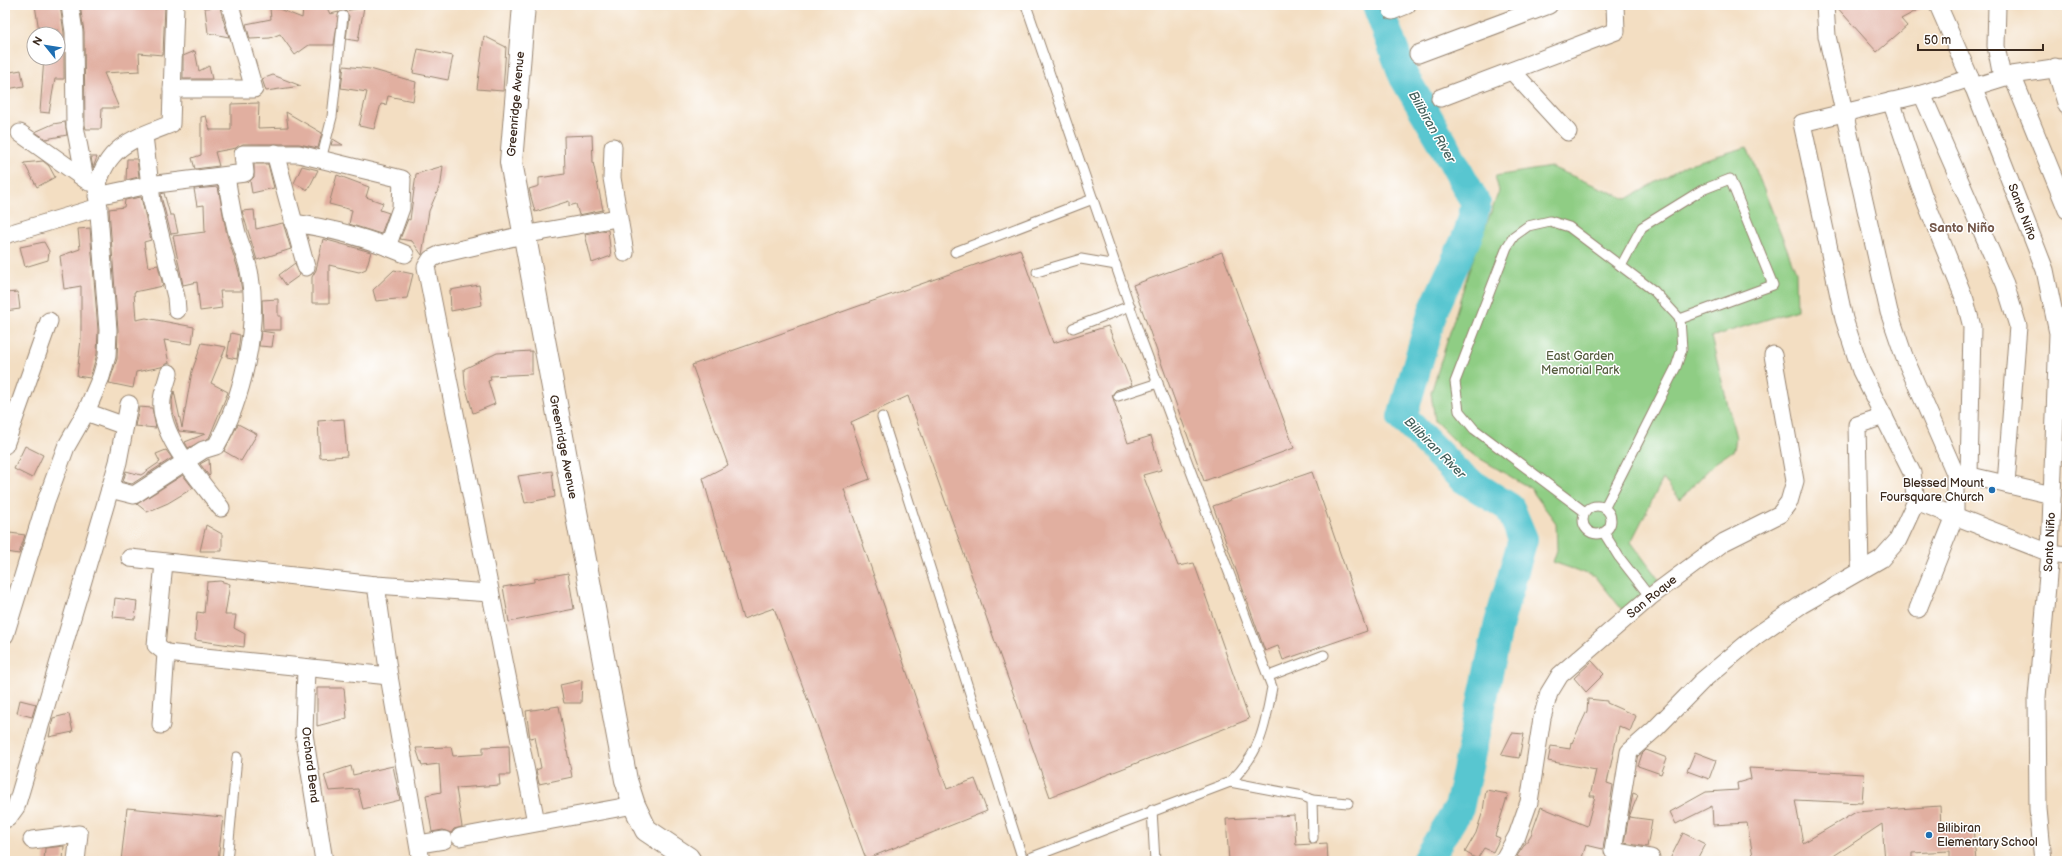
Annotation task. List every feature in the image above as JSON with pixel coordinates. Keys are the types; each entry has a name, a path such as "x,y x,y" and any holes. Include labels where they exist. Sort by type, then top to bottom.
{"street":[{"path":"5,635 46,500 66,447 86,412 101,377 107,356 108,330 94,192 74,126 74,32 70,5"},
{"path":"94,192 100,173 109,157 124,144 171,124 175,5"},
{"path":"172,89 254,89 230,5"},
{"name":"Greenridge Avenue","path":"524,5 511,162 523,235 626,780 634,805 646,830 688,858 690,861"},
{"path":"1418,54 1549,5"},
{"path":"1440,98 1616,32 1615,5"},
{"path":"1825,5 1827,36 1889,312 1904,356 1962,474"},
{"name":"Santo Niño","path":"1938,5 1971,83 2045,270 2058,333 2050,553 2037,697 2038,809 2043,861"},
{"path":"1989,5 1997,13 1996,46 2007,76 2067,210"},
{"path":"1651,860 1613,851 1629,752 1655,729 1703,680 1756,636 1802,605 1881,559 1898,540 1916,501 1912,473 1861,371 1844,319 1802,123 1971,83 2061,67 2067,106"},
{"path":"1512,71 1568,132"},
{"path":"1922,94 2006,284 2018,326 2006,484"},
{"path":"1891,101 1923,195 1965,300 1972,327 1962,474 1955,516 1918,609"},
{"path":"20,133 94,192"},
{"path":"144,136 152,202 176,297 177,310"},
{"path":"613,147 612,178 617,218 625,253"},
{"path":"5,235 94,192 245,173 243,154 275,153 299,154 402,179 401,208 387,247"},
{"path":"275,153 292,223 306,267"},
{"path":"110,489 134,495 204,450 216,446 223,434 242,386 253,305 250,275 236,231 226,176"},
{"path":"536,822 426,267 431,259 441,254 523,235 617,218"},
{"path":"292,223 318,226 387,247 404,254"},
{"path":"5,445 49,321"},
{"name":"San Roque","path":"1503,861 1517,836 1529,802 1542,718 1549,693 1560,675 1650,597 1724,542 1780,514 1789,502 1795,481 1773,355"},
{"path":"169,373 162,400 164,420 186,462 220,508"},
{"path":"5,819 8,818 16,807 110,489 129,404"},
{"path":"86,412 125,426"},
{"path":"1860,571 1857,425 1884,416"},
{"path":"1962,474 2052,495"},
{"path":"1916,501 2050,553 2067,555"},
{"path":"130,558 164,563 376,585 490,593"},
{"path":"164,563 156,645 166,653 389,676"},
{"path":"376,585 389,676 421,861"},
{"path":"162,725 166,653"},
{"name":"Orchard Bend","path":"306,668 304,734 324,861"},
{"path":"419,844 634,805"},
{"path":"32,840 79,834 76,861"}],"lane":[{"path":"882,417 1022,861 1152,810 1230,782 1246,767 1264,731 1272,687 1269,676 1130,306 1026,5"},
{"path":"321,160 332,117 343,16"},
{"path":"1621,266 1642,227 1702,190 1730,179 1773,285 1680,319"},
{"path":"955,252 1093,199"},
{"path":"1585,512 1474,430 1460,411 1455,382 1507,247 1514,236 1528,226 1550,221 1569,227 1654,291 1680,319 1682,349 1676,367 1605,507"},
{"path":"1037,272 1081,259 1116,264"},
{"path":"1073,328 1130,306"},
{"path":"1118,396 1158,383"},
{"path":"1598,505 1605,507 1611,515 1611,525 1604,533 1598,535 1586,530 1583,524 1585,512 1590,507 1598,505"},
{"path":"1604,533 1619,557 1650,597"},
{"path":"1269,676 1324,655"},
{"path":"227,861 237,757"},
{"path":"1230,782 1302,796 1312,800 1348,803"},
{"path":"1312,800 1313,838"},
{"path":"1152,810 1155,861"}],"green space":[{"name":"East Garden Memorial Park","path":"1747,147 1796,272 1797,310 1711,337 1736,438 1734,450 1715,463 1680,499 1663,479 1631,542 1659,580 1623,611 1596,577 1553,562 1557,550 1556,523 1530,488 1462,448 1435,421 1431,393 1470,267 1499,191 1495,176 1551,167 1627,199 1686,165"}],"building":[{"path":"35,5 60,5 63,26 38,26"},
{"path":"80,5 165,5 163,55 139,53 140,71 104,73 119,108 102,108 101,129 86,129 85,125 84,32"},
{"path":"1835,5 1927,5 1901,19 1907,26 1877,52"},
{"path":"220,7 229,37 208,33 205,8"},
{"path":"364,7 358,41 346,39 349,16 345,11"},
{"path":"270,8 279,9 302,18 303,9 327,8 330,14 339,12 334,45 309,45 295,55 280,34 270,38 250,39 246,24 271,19"},
{"path":"484,36 506,47 503,91 477,89"},
{"path":"418,49 453,56 448,80 413,73"},
{"path":"195,51 199,71 209,66 212,79 183,79 183,56"},
{"path":"43,66 64,66 64,79 55,79 49,113 40,112"},
{"path":"344,66 370,69 416,82 413,101 388,96 386,105 381,104 374,129 359,126 367,92 341,88"},
{"path":"21,70 24,86 7,89 5,73"},
{"path":"273,75 301,86 266,91 262,79"},
{"path":"259,103 258,128 288,127 286,112 322,133 318,148 299,144 243,144 236,148 215,152 219,166 195,169 192,158 201,155 201,117 206,116 210,130 231,130 231,104"},
{"path":"65,122 67,135 46,139 35,132 53,124"},
{"path":"592,135 593,162 603,210 579,215 576,204 569,206 569,201 535,212 529,189 539,186 539,178 565,174 564,136"},
{"path":"333,139 343,145 331,145"},
{"path":"91,157 97,157 93,168"},
{"path":"127,159 137,159 139,177 126,180"},
{"path":"43,161 49,166 55,177 37,187 24,163"},
{"path":"254,164 268,164 274,188 252,193 250,181 254,177"},
{"path":"302,166 318,170 308,190 294,183"},
{"path":"443,166 441,183 429,211 422,255 412,241 400,239 408,219 410,220 416,174"},
{"path":"337,175 369,187 366,197 383,203 380,210 389,213 381,234 349,224 352,210 329,204"},
{"path":"218,187 227,235 239,272 242,291 220,291 222,308 200,311 197,282 183,285 173,236 205,232 204,205 197,206 194,189"},
{"path":"164,193 170,215 174,215 178,233 171,234 162,200 161,194"},
{"path":"141,197 151,240 144,242 148,267 158,265 163,286 134,292 136,320 146,318 194,327 192,344 164,340 169,363 161,367 136,372 133,388 109,383 117,359 118,330 109,209 124,207 125,200"},
{"path":"254,210 256,229 283,223 291,249 257,260 242,211"},
{"path":"90,228 98,330 97,354 90,378 77,376 81,339 81,286 64,289 60,256 80,249 78,229"},
{"path":"608,230 611,256 592,263 585,234"},
{"path":"323,239 371,252 366,269 359,272 329,265 329,303 312,303 312,277 316,270"},
{"path":"44,242 49,251 48,260 25,267 20,247"},
{"path":"1020,249 1053,343 1108,326 1132,385 1116,390 1112,395 1128,443 1151,436 1161,470 1143,475 1178,566 1194,563 1249,719 1050,797 908,396 851,422 870,479 844,489 947,789 975,779 987,811 866,859 774,608 743,619 703,478 728,465 692,365"},
{"path":"1222,252 1294,448 1204,481 1133,285"},
{"path":"295,263 300,275 286,285 279,275"},
{"path":"394,270 413,274 407,298 376,301 373,290"},
{"path":"479,285 482,305 451,311 450,290"},
{"path":"18,292 20,309 5,311 5,293"},
{"path":"278,299 278,316 281,316 281,330 263,330 262,300"},
{"path":"261,331 274,333 272,347 259,346"},
{"path":"231,333 240,335 237,359 227,357"},
{"path":"202,343 226,347 211,383 228,392 209,438 188,448 185,442 205,434 179,431 173,412 172,401 174,391 182,428 192,371"},
{"path":"532,351 532,374 490,376 491,380 488,381 495,404 473,413 465,385 464,369 497,353"},
{"path":"139,407 152,408 156,428 135,426"},
{"path":"344,419 347,456 320,458 318,421"},
{"path":"238,424 257,434 241,461 224,451"},
{"path":"25,446 43,455 32,478 14,469"},
{"path":"166,450 172,458 132,484 123,482 126,471 141,475 160,462 156,454"},
{"path":"209,459 210,475 209,476 200,464"},
{"path":"552,471 555,497 525,503 518,476"},
{"path":"1312,472 1367,631 1283,660 1278,646 1265,651 1213,506"},
{"path":"183,475 193,488 168,503 147,512 137,504"},
{"path":"206,525 222,534 222,551 200,551"},
{"path":"10,533 25,535 19,554 7,552"},
{"path":"568,573 574,609 509,622 503,587 534,582 534,579"},
{"path":"220,581 230,584 225,615 236,615 234,628 245,634 244,647 195,640 197,612 204,613 207,582"},
{"path":"115,598 137,601 135,619 113,617"},
{"path":"1592,661 1604,674 1586,692 1574,678"},
{"path":"582,680 581,703 564,703 560,685"},
{"path":"317,688 344,688 347,718 317,726"},
{"path":"1588,699 1607,701 1607,703 1636,716 1630,731 1619,726 1607,783 1613,785 1603,849 1586,845 1581,861 1526,861 1517,856 1531,835 1541,807 1587,826 1595,796 1590,796 1596,770 1548,761 1551,746 1570,749 1571,742 1572,743 1587,711"},
{"path":"20,700 36,704 32,717 17,713"},
{"path":"559,706 572,777 539,784 536,770 541,768 535,737 530,738 526,711"},
{"path":"69,714 73,732 49,737 53,718"},
{"path":"1512,733 1524,734 1519,758 1501,755"},
{"path":"509,746 510,775 499,775 500,785 456,788 462,827 454,829 451,833 443,830 432,832 426,795 441,792 439,764 422,766 416,748 451,747 453,756 483,754 483,747"},
{"path":"1646,750 1667,758 1661,774 1638,766 1642,754"},
{"path":"1695,752 1716,760 1709,779 1687,771"},
{"path":"351,766 353,775 393,766 400,800 363,809 358,789 329,791 324,775"},
{"path":"1749,768 1864,774 1862,803 1795,800 1803,843 1856,812 1940,806 1941,829 1973,826 1976,861 1949,861 1949,851 1912,853 1912,861 1885,861 1882,824 1826,861 1754,861 1747,823 1713,825 1712,806 1676,824 1670,812 1706,792 1738,790 1737,783 1751,779"},
{"path":"1486,790 1508,794 1495,836 1500,838 1493,852 1484,848 1477,859 1465,852 1476,833 1483,811"},
{"path":"1633,793 1638,795 1629,817 1652,820 1647,847 1624,843"},
{"path":"127,808 223,817 218,861 121,861"},
{"path":"1294,815 1296,845 1327,843 1328,861 1229,861 1226,819"},
{"path":"1683,833 1705,844 1696,861 1669,861"},
{"path":"64,846 63,861 44,861 45,848"}],"waterway":[{"name":"Bilibiran River","path":"1377,5 1404,77 1443,143 1476,204 1469,232 1433,311 1402,417 1461,477 1510,508 1523,539 1499,623 1459,808 1426,861"}],"place":[{"name":"Blessed Mount Foursquare Church","path":"1992,490"},
{"name":"Bilibiran Elementary School","path":"1929,835"}],"district":[{"name":"Santo Niño","path":"1962,228"}]}
